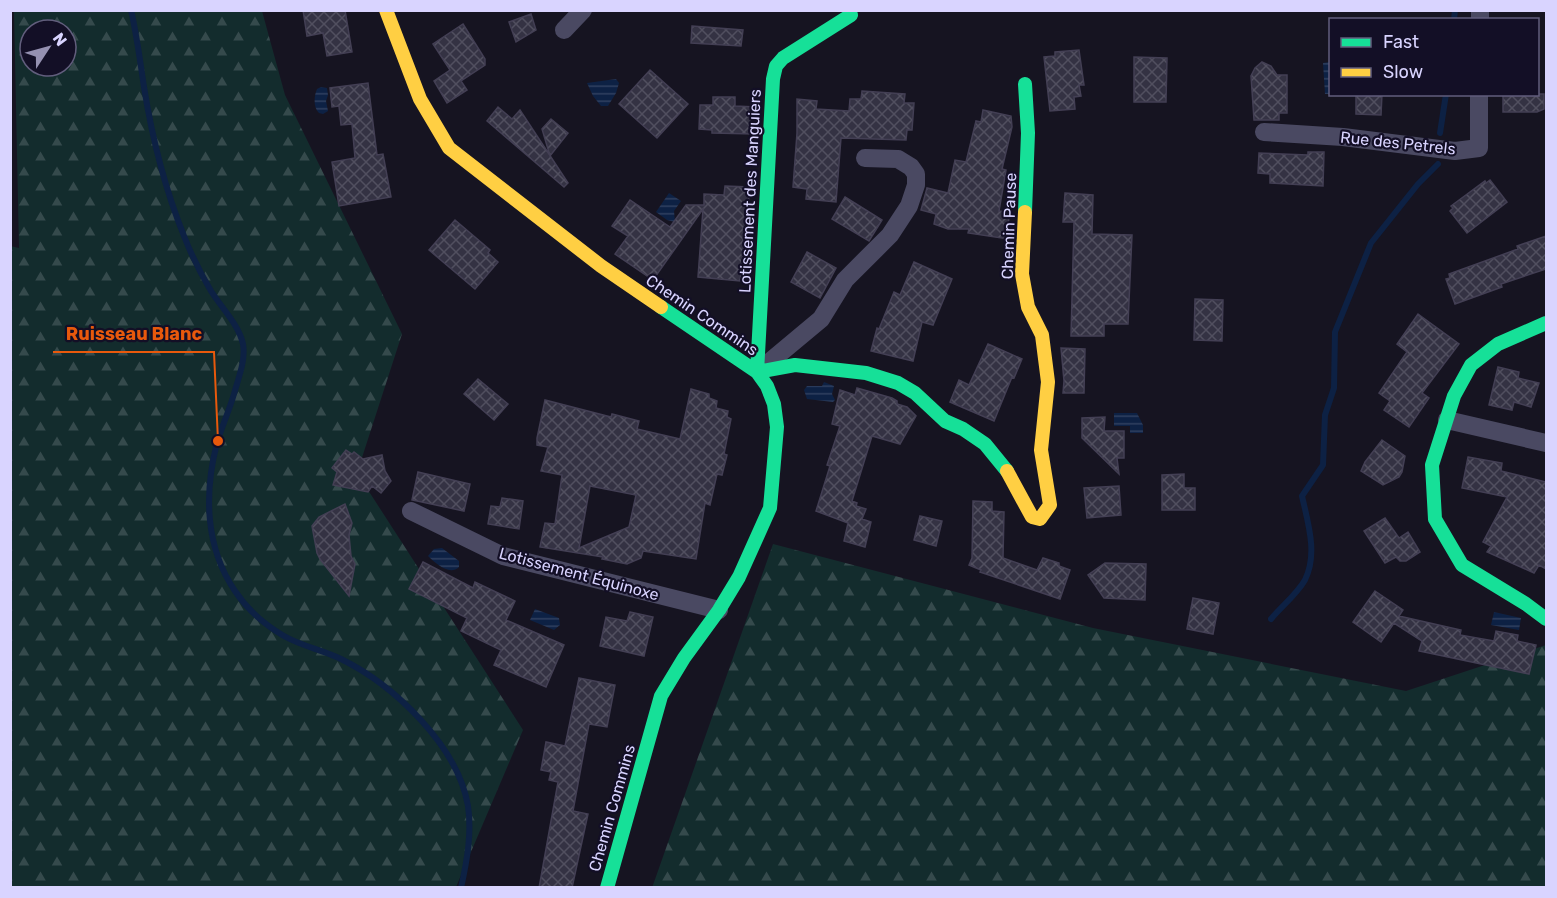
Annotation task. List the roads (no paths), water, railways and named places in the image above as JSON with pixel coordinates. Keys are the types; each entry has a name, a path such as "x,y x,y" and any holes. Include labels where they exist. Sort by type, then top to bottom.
{"street":[{"name":"Chemin Commins","path":"386,10 408,72 431,122 449,148 601,266 757,372 774,404 777,427 770,508 739,578 661,696 616,852 608,888"},
{"path":"564,30 583,10"},
{"name":"Lotissement des Manguiers","path":"757,372 773,79 776,66 783,58 851,15"},
{"name":"Chemin Pause","path":"757,372 795,364 866,374 898,383 915,393 945,421 963,429 985,444 1012,477 1032,517 1040,519 1047,511 1049,498 1041,450 1048,382 1042,335 1028,307 1022,274 1028,133 1025,84"},
{"name":"Rue des Petrels","path":"1264,132 1343,137 1455,151 1479,148 1479,96"},
{"path":"757,372 821,319 845,280 885,241 909,206 916,185 916,174 911,167 905,161 898,159 864,158"},
{"path":"1546,323 1498,344 1471,364 1454,396 1432,465 1435,519 1462,565 1526,604 1546,619"},
{"path":"1447,420 1546,443"},
{"name":"Lotissement Équinoxe","path":"411,511 503,556 719,610"}],"water":[{"path":"1329,62 1329,94 1325,94 1323,63"},
{"path":"616,79 619,83 616,93 608,106 601,106 587,83"},
{"path":"327,88 328,95 326,101 328,111 323,114 317,111 315,101 317,89"},
{"path":"669,193 681,201 674,211 675,222 667,220 656,212"},
{"path":"824,382 834,386 832,394 835,400 833,402 807,399 804,390 807,386 822,386"},
{"path":"1114,413 1137,413 1143,425 1143,433 1130,433 1130,426 1114,426"},
{"path":"442,548 459,561 459,567 447,570 428,556 434,549"},
{"path":"535,609 559,618 560,625 554,630 530,620"},
{"path":"1494,612 1521,618 1519,630 1491,625"}],"waterway":[{"path":"131,10 151,125 171,200 196,264 211,291 234,323 243,344 241,369 217,443 210,481 210,519 218,556 235,591 263,622 291,639 341,659 382,684 421,720 437,740 462,784 468,806 468,847 461,888"},
{"path":"1454,18 1455,10"},
{"path":"1440,133 1446,96"},
{"path":"1271,619 1298,590 1309,570 1311,538 1302,496 1323,465 1325,415 1334,388 1335,332 1371,243 1418,184 1438,164"}],"place":[{"name":"Ruisseau Blanc","path":"218,441"}]}
